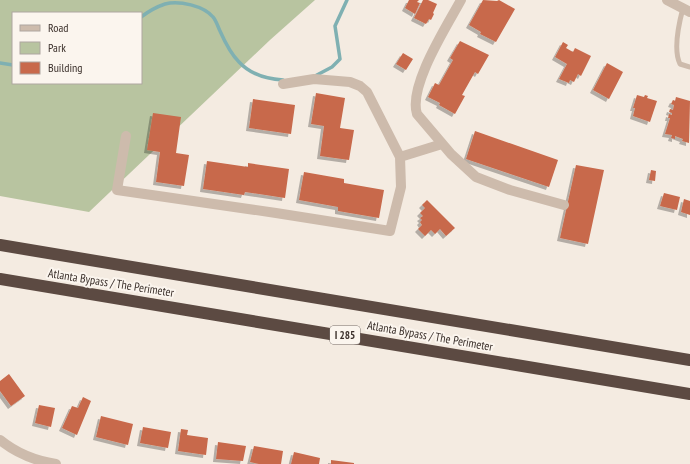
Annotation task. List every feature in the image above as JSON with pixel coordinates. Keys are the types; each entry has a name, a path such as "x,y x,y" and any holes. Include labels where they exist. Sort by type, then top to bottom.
{"highway":[{"name":"Atlanta Bypass / The Perimeter","path":"0,245 690,360"},
{"name":"Atlanta Bypass / The Perimeter","path":"0,279 690,394"}],"street":[{"path":"461,0 430,56 417,89 415,110 417,114 451,154 476,177 510,190 564,205"},
{"path":"667,0 686,10"},
{"path":"126,136 117,190 276,213 390,232 401,187 400,157 367,92 360,86 350,82 314,79 283,84"},
{"path":"400,157 442,144"},
{"path":"0,440 26,456 56,464"}],"lane":[{"path":"686,10 680,20 676,50 677,59 680,64 690,67"}],"green space":[{"path":"0,0 315,0 270,40 89,212 0,196"}],"building":[{"path":"409,0 419,0 417,2 420,3 415,14 405,8"},
{"path":"423,0 428,0 437,4 431,20 429,19 426,24 414,18"},
{"path":"483,0 499,0 515,9 496,42 480,34 481,32 469,25"},
{"path":"460,41 489,55 478,74 475,72 462,95 465,96 455,114 439,105 440,103 428,97 435,83 439,85 453,60 450,58"},
{"path":"563,42 568,45 566,48 573,52 575,48 591,56 581,76 578,74 574,82 570,80 569,83 559,79 567,64 555,57"},
{"path":"403,53 413,59 406,70 396,64"},
{"path":"607,63 623,72 609,99 593,90"},
{"path":"316,93 345,98 340,128 354,130 349,160 320,156 324,126 311,124"},
{"path":"637,95 644,97 645,95 648,96 647,98 657,101 650,122 633,116 635,108 633,108"},
{"path":"676,97 690,101 689,143 682,141 683,139 675,136 675,139 671,138 672,135 665,134 670,118 668,118 669,114 672,115 672,113 669,112 670,109 673,110 674,105 671,104 673,100 675,101"},
{"path":"253,99 295,105 291,134 249,128"},
{"path":"153,113 181,117 176,153 189,155 184,186 156,182 160,152 147,150"},
{"path":"475,131 558,160 549,187 466,159"},
{"path":"207,161 248,167 248,163 289,169 285,198 245,192 244,195 203,189"},
{"path":"576,165 604,170 588,244 560,238"},
{"path":"651,170 656,171 655,181 649,180"},
{"path":"304,172 344,179 344,183 384,190 379,218 338,211 338,207 299,200"},
{"path":"664,193 680,197 677,210 660,206"},
{"path":"684,199 690,201 690,215 681,212"},
{"path":"427,200 455,228 446,236 440,229 435,234 431,230 425,236 418,229 422,225 420,222 422,220 420,218 423,216 420,213 425,208 422,205"},
{"path":"9,374 25,396 11,406 0,391 0,381"},
{"path":"83,397 91,401 77,435 62,428 72,406 78,408"},
{"path":"39,405 55,408 51,427 35,423"},
{"path":"101,416 133,424 128,445 96,437"},
{"path":"143,427 171,432 168,448 140,443"},
{"path":"181,429 188,430 187,435 208,438 206,455 178,451"},
{"path":"218,442 246,446 243,461 216,459"},
{"path":"254,446 283,451 281,464 259,464 250,462"},
{"path":"294,452 320,458 319,464 291,464"},
{"path":"331,460 354,463 354,464 331,464"}],"waterway":[{"path":"315,76 332,67 340,59 335,26 347,0"},
{"path":"142,16 165,4 184,3 198,7 209,13 214,18 231,51 236,59 244,66 259,76 283,80"},
{"path":"0,63 12,65"}]}
